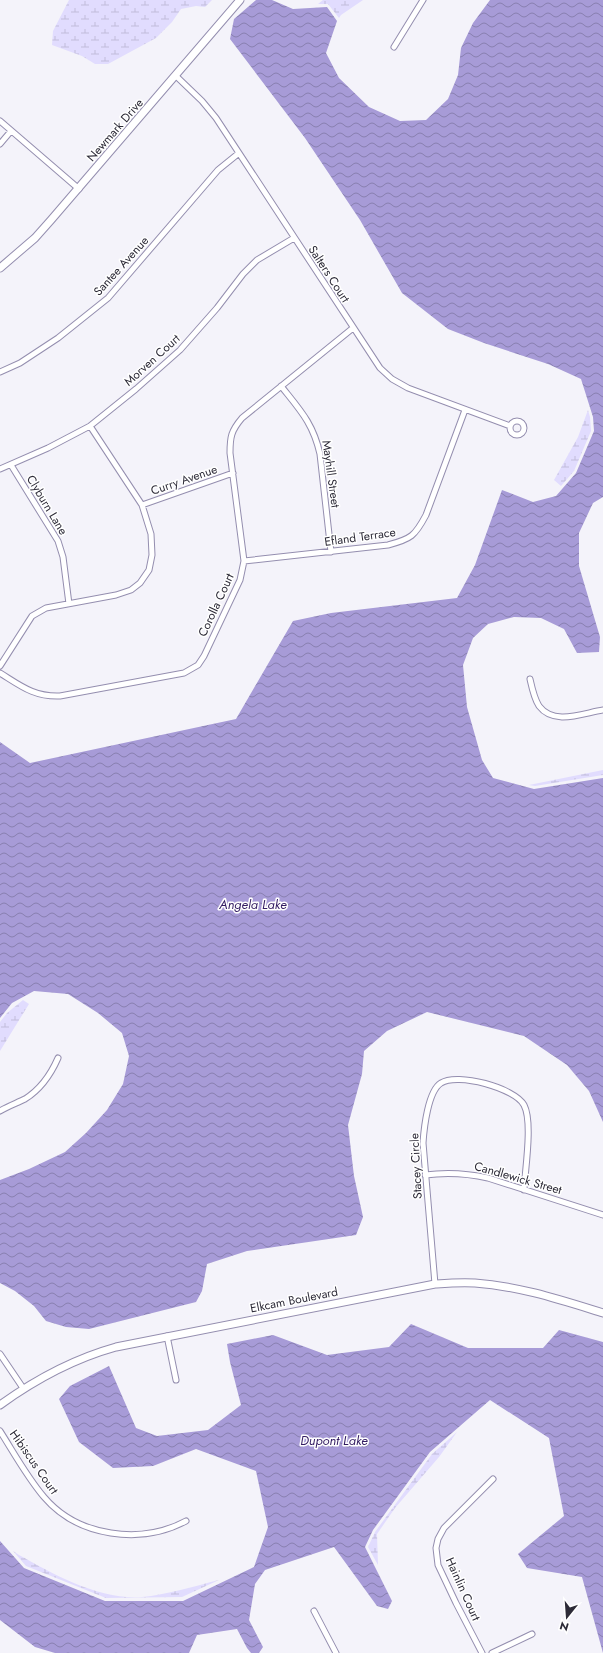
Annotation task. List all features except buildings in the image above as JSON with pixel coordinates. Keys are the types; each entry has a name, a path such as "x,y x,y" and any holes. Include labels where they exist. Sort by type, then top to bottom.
{"street":[{"name":"Newmark Drive","path":"0,268 35,238 79,189 240,0"},
{"path":"394,48 423,0"},
{"name":"Salters Court","path":"176,76 202,101 216,118 380,368 392,379 408,388 510,426"},
{"path":"0,121 79,189"},
{"path":"0,144 11,131"},
{"name":"Santee Avenue","path":"0,372 20,363 58,338 108,298 218,170 240,153"},
{"name":"Morven Court","path":"0,469 48,448 90,426 136,389 180,350 217,308 243,274 257,260 294,238"},
{"name":"Corolla Court","path":"0,673 31,692 46,697 184,673 198,665 204,656 240,580 244,561 234,474 230,453 230,439 233,428 242,418 353,328"},
{"name":"Mayhill Street","path":"281,386 310,424 316,438 320,454 331,552"},
{"name":"Efland Terrace","path":"244,561 388,545 406,540 418,531 426,515 465,410"},
{"path":"0,666 32,616 46,608 116,595 131,590 140,583 149,570 152,554 151,534 142,505 90,426"},
{"name":"Clyburn Lane","path":"11,465 58,541 63,557 69,604"},
{"name":"Curry Avenue","path":"142,505 234,474"},
{"path":"530,679 535,698 539,706 552,715 567,716 603,710"},
{"path":"0,1111 26,1098 41,1086 52,1071 58,1058"},
{"name":"Stacey Circle","path":"436,1284 423,1143 424,1124 428,1104 439,1083 450,1078 466,1079 505,1090 524,1104 528,1120 524,1190"},
{"name":"Candlewick Street","path":"425,1175 447,1172 469,1174 488,1178 603,1214"},
{"name":"Elkcam Boulevard","path":"0,1405 23,1388 54,1370 94,1353 122,1345 436,1284 474,1283 510,1287 531,1291 603,1313"},
{"path":"167,1336 176,1380"},
{"path":"0,1354 23,1388"},
{"name":"Hibiscus Court","path":"0,1431 45,1498 64,1514 82,1525 102,1532 134,1535 166,1530 186,1521"},
{"name":"Hainlin Court","path":"482,1653 438,1565 436,1548 438,1539 444,1528 493,1479"},
{"path":"314,1611 336,1653"},
{"path":"492,1653 532,1634"}],"green space":[{"path":"69,0 212,0 205,7 196,6 181,9 172,22 156,38 108,64 95,64 82,56 52,45 53,31"},
{"path":"323,0 363,0 339,18 328,4 318,4"},
{"path":"588,410 591,431 574,471 561,486 554,480 578,437"},
{"path":"603,770 603,775 535,786 529,785"},
{"path":"23,1000 29,1004 0,1051 0,1022 7,1013"},
{"path":"457,1432 439,1457 395,1508 377,1534 378,1565 368,1547 375,1532 432,1454"},
{"path":"13,1551 62,1578 78,1585 110,1595 142,1597 180,1590 219,1580 182,1597 106,1598 26,1566"}],"water":[{"name":"Angela Lake","path":"256,0 272,0 293,9 327,7 337,21 326,53 339,78 369,107 400,121 426,120 448,99 458,75 461,48 473,23 490,0 603,0 603,497 593,503 579,533 579,566 600,637 599,652 577,653 564,629 541,618 514,617 488,624 473,638 463,665 467,707 482,760 493,778 534,789 603,778 603,1122 589,1091 567,1065 524,1036 427,1012 387,1031 364,1051 362,1074 348,1125 354,1176 363,1217 356,1235 247,1251 207,1264 202,1291 196,1302 89,1329 66,1327 46,1321 34,1306 15,1291 0,1283 0,1180 29,1169 65,1152 86,1133 107,1110 123,1084 129,1056 122,1033 98,1013 68,994 34,991 12,1003 0,1018 0,742 30,763 236,719 293,621 331,613 457,598 475,565 502,490 533,502 556,496 576,473 594,431 593,417 581,379 548,364 484,343 448,329 402,293 360,220 305,138 230,39 234,19"},
{"name":"Dupont Lake","path":"411,1324 468,1348 543,1348 559,1330 603,1342 603,1653 582,1577 527,1568 518,1554 564,1516 549,1438 490,1400 430,1452 373,1530 365,1547 392,1601 388,1609 377,1606 334,1547 265,1570 255,1584 249,1620 263,1647 259,1653 251,1653 237,1629 197,1635 189,1653 55,1653 35,1647 0,1620 0,1541 24,1568 105,1601 183,1601 254,1567 268,1527 256,1471 196,1449 153,1466 113,1468 79,1442 59,1399 70,1386 109,1366 136,1428 157,1436 208,1430 241,1405 227,1344 273,1335 327,1355 389,1347"}]}
